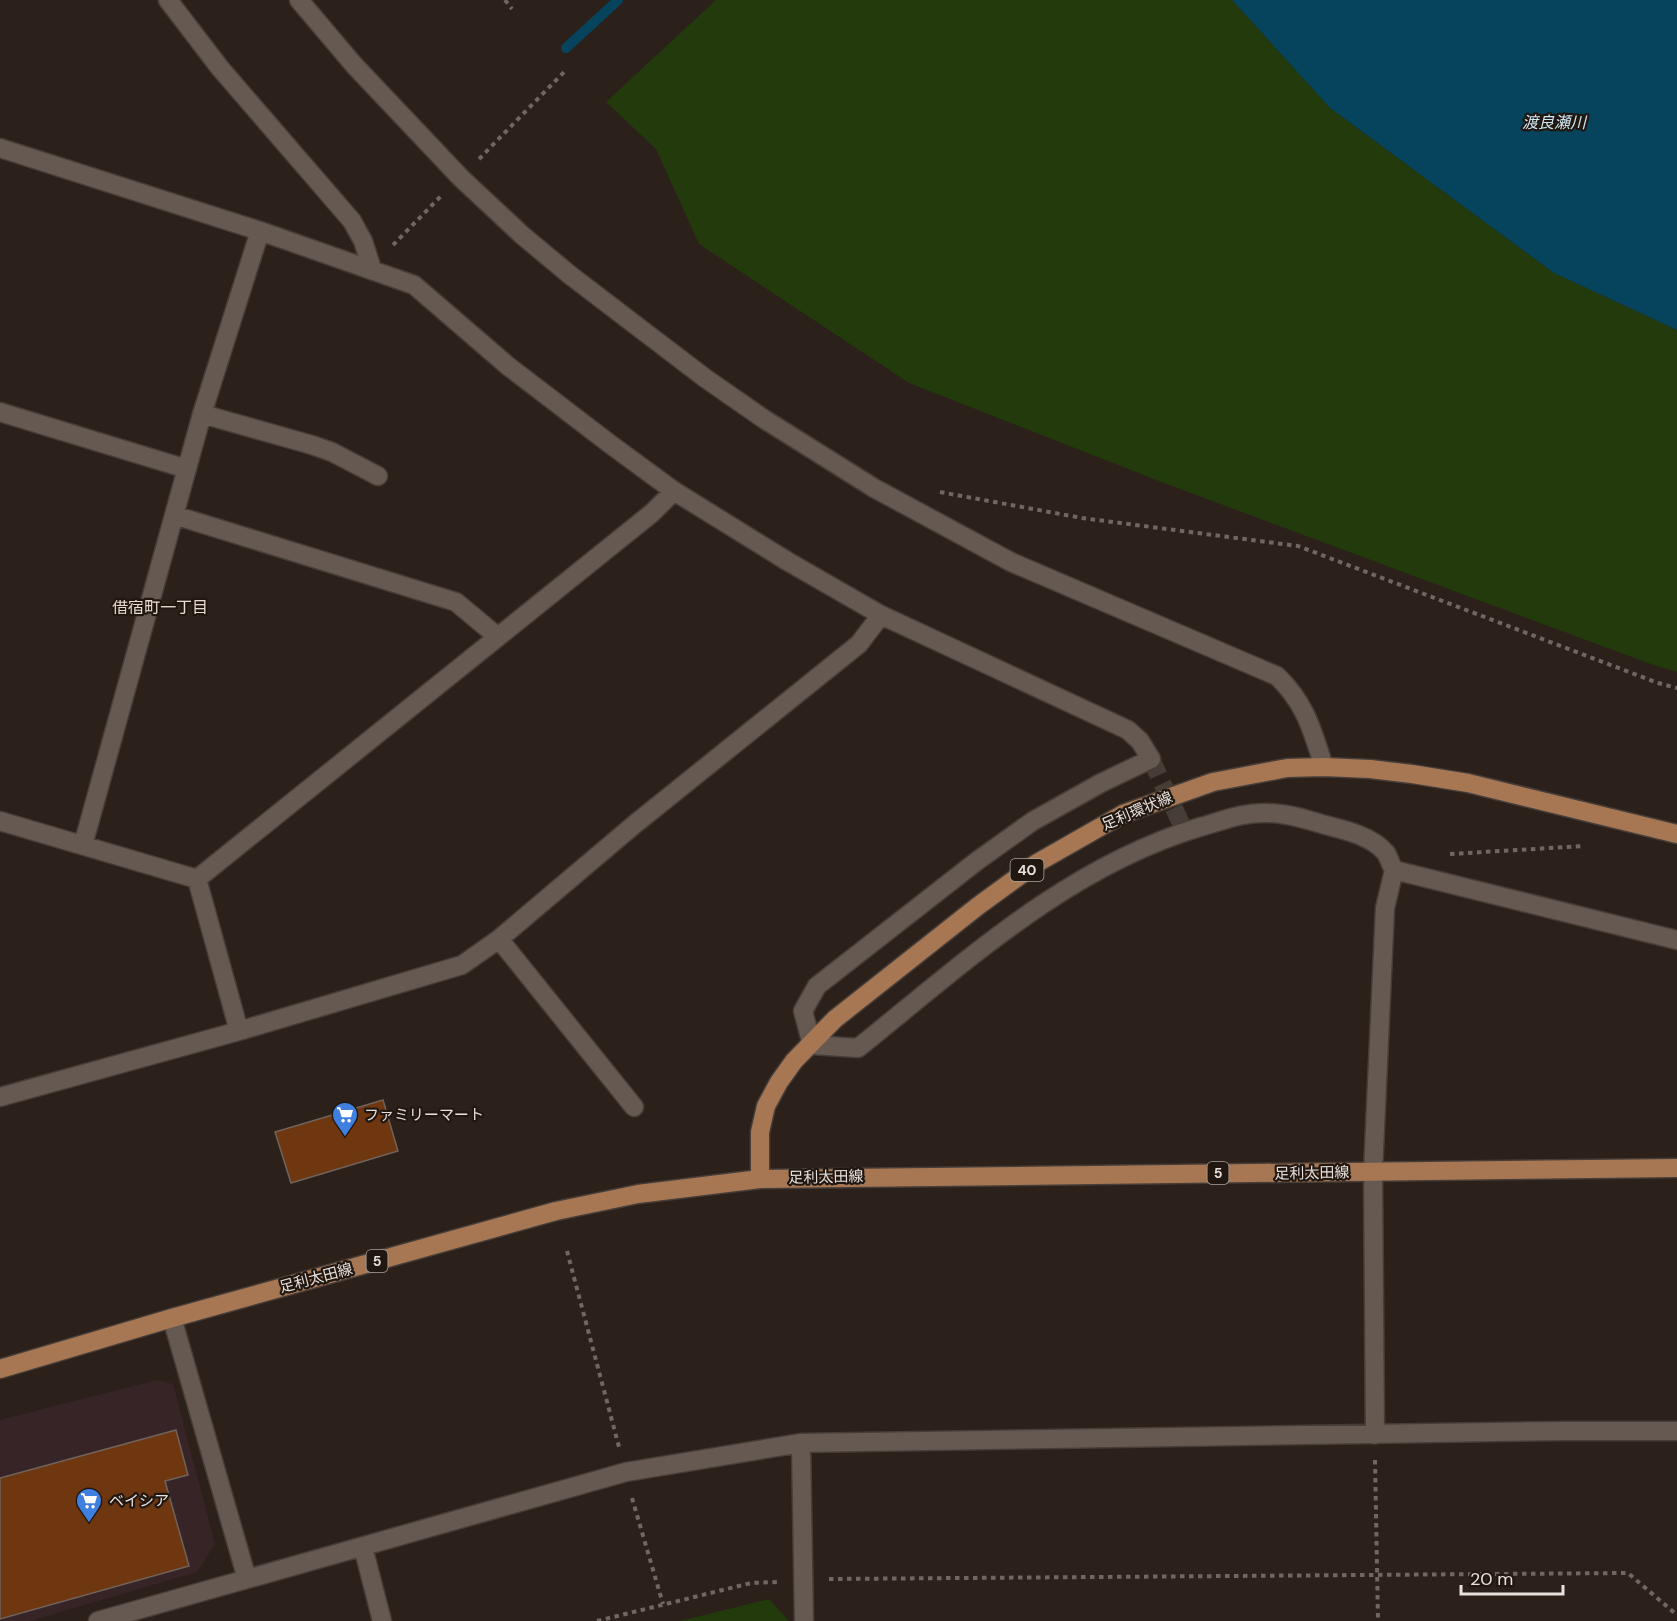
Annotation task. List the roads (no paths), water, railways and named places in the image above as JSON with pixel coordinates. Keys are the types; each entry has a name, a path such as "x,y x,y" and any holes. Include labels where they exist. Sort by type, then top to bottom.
{"main road":[{"name":"足利環状線","path":"760,1179 760,1132 766,1106 794,1061 835,1019 978,906 1037,863 1123,814 1213,782 1287,768 1324,767 1391,771 1468,783 1677,834"},
{"name":"足利太田線","path":"0,1369 172,1318 556,1211 638,1194 760,1179 1677,1168"}],"street":[{"path":"168,0 220,68 352,221 363,241 372,269"},
{"path":"299,0 354,64 461,178 522,235 570,275 705,378 764,419 874,488 1001,557 1277,676 1290,688 1308,718 1324,767"},
{"path":"0,148 260,231 414,285 508,366 674,490 787,561 881,615 1128,730 1140,741 1151,759 1101,783 1033,821 977,861 817,986 803,1011 812,1045 858,1048 1016,922 1072,884 1132,852 1185,832 1241,815 1266,813 1286,815 1353,833 1374,843 1385,853 1394,870 1385,908 1373,1172 1374,1435"},
{"path":"83,845 202,414 260,231"},
{"path":"0,412 187,469"},
{"path":"202,414 332,452 378,476"},
{"path":"197,879 652,513 674,490"},
{"path":"174,515 456,602 498,637"},
{"path":"0,1097 239,1031 462,965 499,939 635,824 859,644 881,615"},
{"path":"0,821 197,879"},
{"path":"1394,870 1677,940"},
{"path":"197,879 239,1031"},
{"path":"499,939 634,1107"},
{"path":"172,1318 247,1579"},
{"path":"98,1621 626,1472 801,1443 1677,1431"},
{"path":"801,1443 804,1621"},
{"path":"363,1547 382,1621"}],"water":[{"name":"渡良瀬川","path":"1232,0 1677,0 1677,330 1554,273 1330,108"}],"waterway":[{"path":"566,48 618,0"}],"tunnel":[{"path":"1151,759 1185,832"}],"place":[{"name":"ファミリーマート","path":"345,1138"},
{"name":"ベイシア","path":"89,1524"}],"district":[{"name":"借宿町一丁目","path":"160,607"}]}
